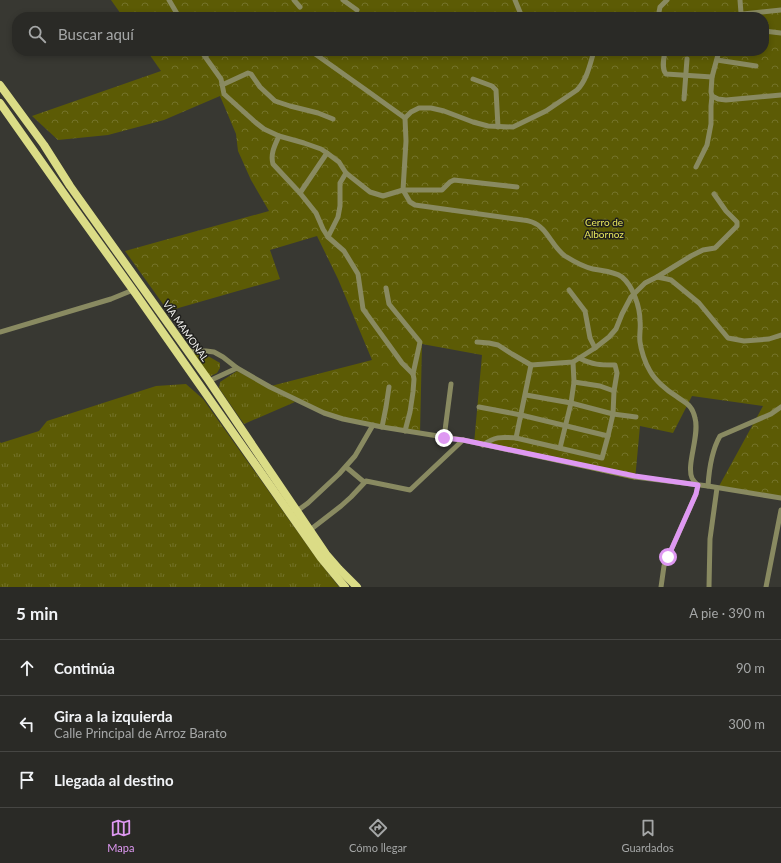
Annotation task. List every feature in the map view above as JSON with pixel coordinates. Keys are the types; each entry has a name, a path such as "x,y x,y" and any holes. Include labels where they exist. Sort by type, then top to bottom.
{"main road":[{"name":"VÍA MAMONAL","path":"0,85 44,145 70,186 209,381 326,554 357,587"},
{"name":"VÍA MAMONAL","path":"0,103 321,558 345,587"}],"street":[{"path":"169,0 176,12"},
{"path":"294,0 300,6"},
{"path":"343,0 357,10"},
{"path":"515,0 520,12"},
{"path":"659,12 660,7 667,0"},
{"path":"740,0 741,12"},
{"path":"762,12 781,10"},
{"path":"769,32 781,33"},
{"path":"205,56 221,79 224,94 255,122 264,129 279,136 304,142 321,149 339,162 346,173 370,192 377,195 383,196 403,190 442,190 454,180 516,187"},
{"path":"319,56 406,118"},
{"path":"592,56 585,79 577,90 546,111 513,127 488,126 436,108 419,108 411,112 406,118 403,190 410,202 415,206 532,222 543,230 558,250 566,256 580,264 615,274 627,282 639,309 640,342 648,367 655,378 676,396 686,402 694,414 696,420 696,431 690,471 692,478 698,485"},
{"path":"665,56 663,64 664,73 712,77"},
{"path":"696,167 707,145 711,124 712,77 718,56"},
{"path":"684,99 686,59"},
{"path":"717,60 756,66"},
{"path":"222,85 248,73 251,74 260,87 276,101 318,113 333,119"},
{"path":"473,79 492,86 496,90 498,127"},
{"path":"712,96 718,99 726,100 781,95"},
{"path":"279,136 272,159 273,164 316,213 328,237 344,251 358,274 364,312 402,363 413,374"},
{"path":"300,193 327,153"},
{"path":"328,237 338,217 340,206 340,183 346,173"},
{"path":"478,342 489,342 498,345 532,365 573,362 609,337 616,329 622,314 634,295 645,283 690,256 703,250 715,248 737,226 737,222 726,211 714,194"},
{"path":"657,276 671,280 699,303 728,338 744,341 769,339 781,335"},
{"path":"386,288 388,304 420,342 413,374 413,392 410,412 405,431"},
{"path":"0,332 111,299 133,290"},
{"path":"570,290 585,310 590,338 595,348"},
{"path":"187,351 214,352 237,368 270,387 324,413 343,419 444,438 463,440 635,476 781,498"},
{"path":"483,445 495,438 516,438 602,458 613,414 614,391 617,373 615,364 604,365 591,363 579,358"},
{"path":"560,448 571,403 574,382 573,362"},
{"path":"516,438 532,365"},
{"path":"209,381 237,368"},
{"path":"574,382 600,386 614,391"},
{"path":"444,438 451,384"},
{"path":"382,427 389,387"},
{"path":"526,395 571,403 613,414 636,417"},
{"path":"479,407 521,415 608,436"},
{"path":"708,486 709,474 720,436 771,414 781,407"},
{"path":"297,510 308,502 346,467 355,456 373,425"},
{"path":"310,530 341,506 366,481 410,490 463,440"},
{"path":"346,467 364,482"},
{"path":"661,587 664,566 696,494 698,485"},
{"path":"709,587 710,539 717,488"},
{"path":"766,587 781,510"}],"green space":[{"name":"Cerro de Albornoz","path":"111,0 781,0 781,499 718,488 763,406 692,396 673,433 640,426 635,480 474,444 482,355 422,344 420,434 342,420 271,386 372,360 338,279 317,236 270,250 280,279 168,311 125,251 269,211 251,180 238,151 236,134 220,96 164,120 108,135 58,140 32,116 161,71 150,56 769,56 769,12 119,12"},
{"path":"193,353 208,356 220,363 220,368 217,373 209,377"},
{"path":"237,371 295,402 244,424 219,388 220,382"},
{"path":"186,384 203,399 317,559 339,587 0,587 0,442 1,443 39,431 47,421 156,386"}],"route":[{"path":"444,438 463,440 635,476 698,485 696,494 668,557"}]}
